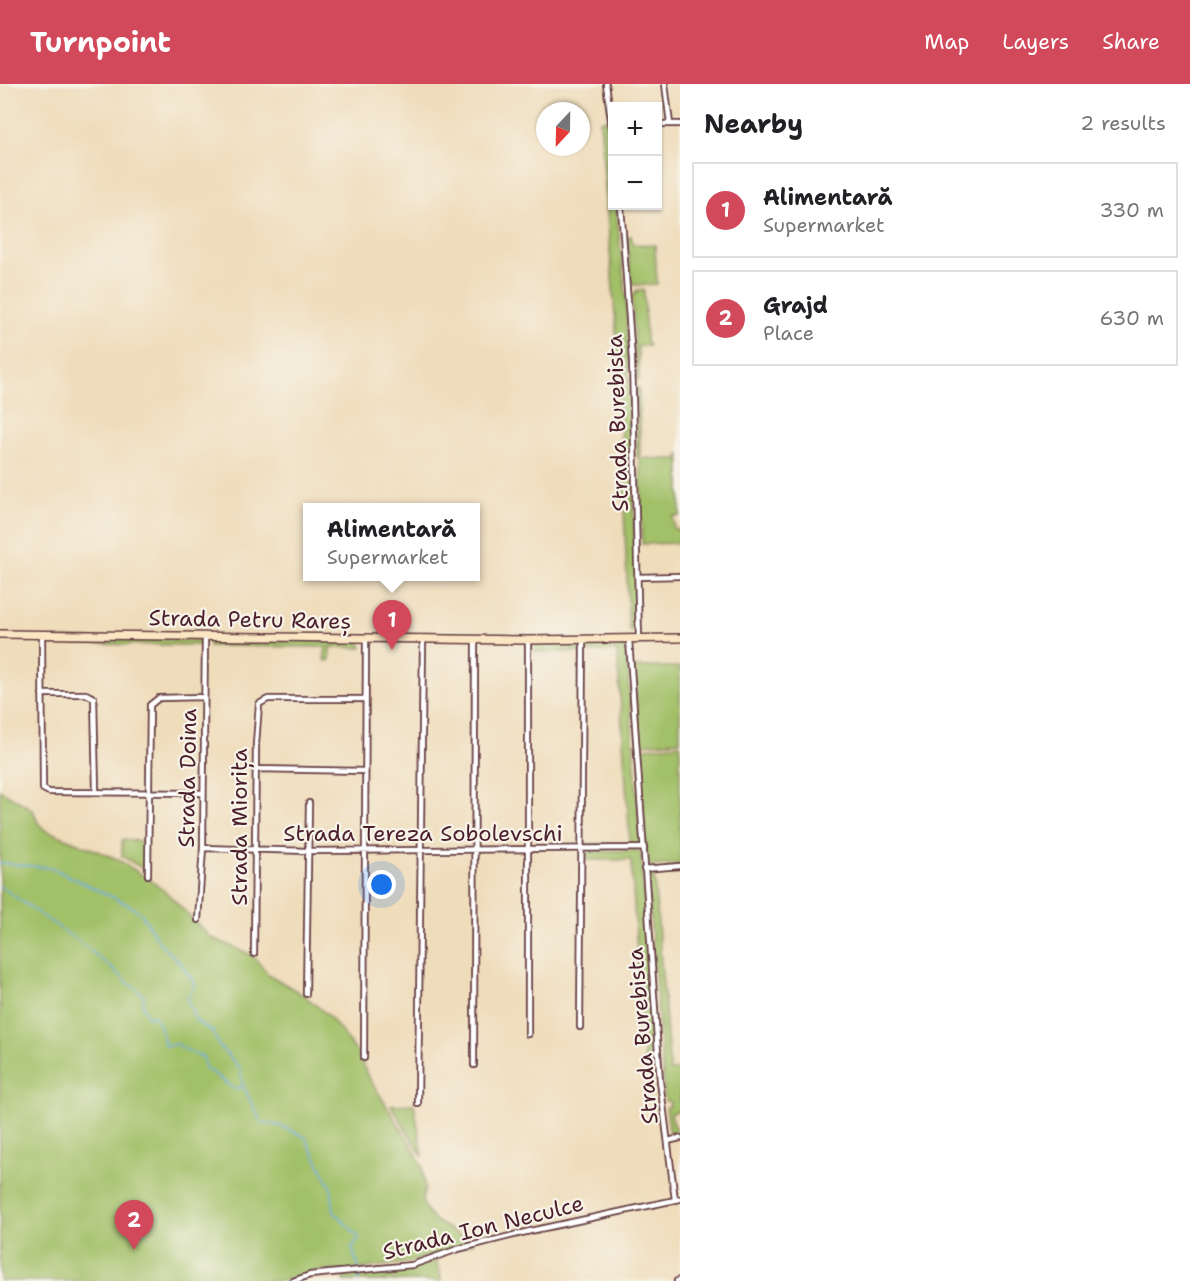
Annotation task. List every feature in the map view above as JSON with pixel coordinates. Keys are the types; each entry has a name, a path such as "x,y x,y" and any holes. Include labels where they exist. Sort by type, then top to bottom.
{"main road":[{"name":"Strada Petru Rareș","path":"0,634 528,640 680,638"}],"street":[{"path":"606,84 609,102"},
{"path":"665,84 670,124"},
{"path":"662,124 680,124"},
{"name":"Strada Burebista","path":"621,210 631,348 639,639"},
{"path":"638,577 680,576"},
{"path":"42,635 42,787 49,792 203,793"},
{"name":"Strada Doina","path":"198,920 203,848 205,636"},
{"path":"364,1058 366,638"},
{"path":"418,1104 423,638"},
{"path":"474,1065 475,639"},
{"path":"528,640 528,1034"},
{"path":"580,1027 583,640"},
{"name":"Strada Burebista","path":"629,640 660,1081 677,1200"},
{"path":"42,694 86,694 94,698 96,791"},
{"path":"148,875 151,702 159,698 204,697"},
{"name":"Strada Miorița","path":"254,954 256,717 260,702 365,699"},
{"path":"256,769 365,771"},
{"path":"306,994 309,803"},
{"name":"Strada Tereza Sobolevschi","path":"203,848 309,851 644,848"},
{"path":"644,869 680,866"},
{"path":"668,1141 680,1138"},
{"name":"Strada Ion Neculce","path":"293,1281 310,1275 412,1265 512,1235 677,1200"}],"green space":[{"path":"607,119 608,210 616,210 626,297 637,607 635,630 629,630 617,342 600,121"},
{"path":"631,236 633,244 655,245 657,284 636,285 631,282 627,237"},
{"path":"637,290 644,290 646,341 649,346 638,346 639,380 636,379 632,297"},
{"path":"639,387 640,458 637,458 636,388"},
{"path":"680,453 680,516 673,516 674,529 680,530 680,543 642,544 640,458 678,459"},
{"path":"48,639 200,640 202,645 45,644"},
{"path":"210,640 359,641 362,648 330,647 330,660 327,661 324,660 326,647 209,646"},
{"path":"532,644 578,644 581,652 529,652"},
{"path":"587,644 626,647 641,844 639,846 584,847 584,844 630,844 617,651 584,652"},
{"path":"633,667 680,667 680,741 643,744 640,741"},
{"path":"680,744 680,864 652,866 647,862 639,749"},
{"path":"0,790 33,810 38,823 45,830 115,858 146,877 167,893 210,937 252,955 268,974 305,996 330,1017 361,1058 367,1075 411,1144 422,1166 425,1189 422,1201 427,1212 435,1221 473,1243 411,1262 344,1271 313,1271 283,1281 0,1281"},
{"path":"122,840 144,841 145,870 122,856"},
{"path":"637,850 641,854 656,1058 644,1059 631,860 585,860 585,852"},
{"path":"680,868 680,872 654,875 670,1071 680,1070 680,1111 671,1113 677,1136 674,1138 670,1135 666,1108 670,1105 670,1101 665,1101 647,878 648,873"},
{"path":"414,1104 423,1157 391,1105"},
{"path":"436,1260 442,1281 344,1281 343,1276 405,1270"}],"waterway":[{"path":"0,863 52,868 141,913 159,942 182,965 195,984 187,999 196,1021 212,1031 219,1046 240,1068 243,1086 261,1122 281,1126 305,1137 331,1187 334,1212 359,1237 352,1248 359,1269"},
{"path":"0,886 85,946 144,996 143,1006 148,1017 156,1018 165,1046 177,1044 203,1057 205,1068 234,1089 241,1087"},
{"path":"358,1281 360,1275"}],"place":[{"name":"Alimentară","path":"392,650"},
{"name":"Grajd","path":"134,1250"}]}
